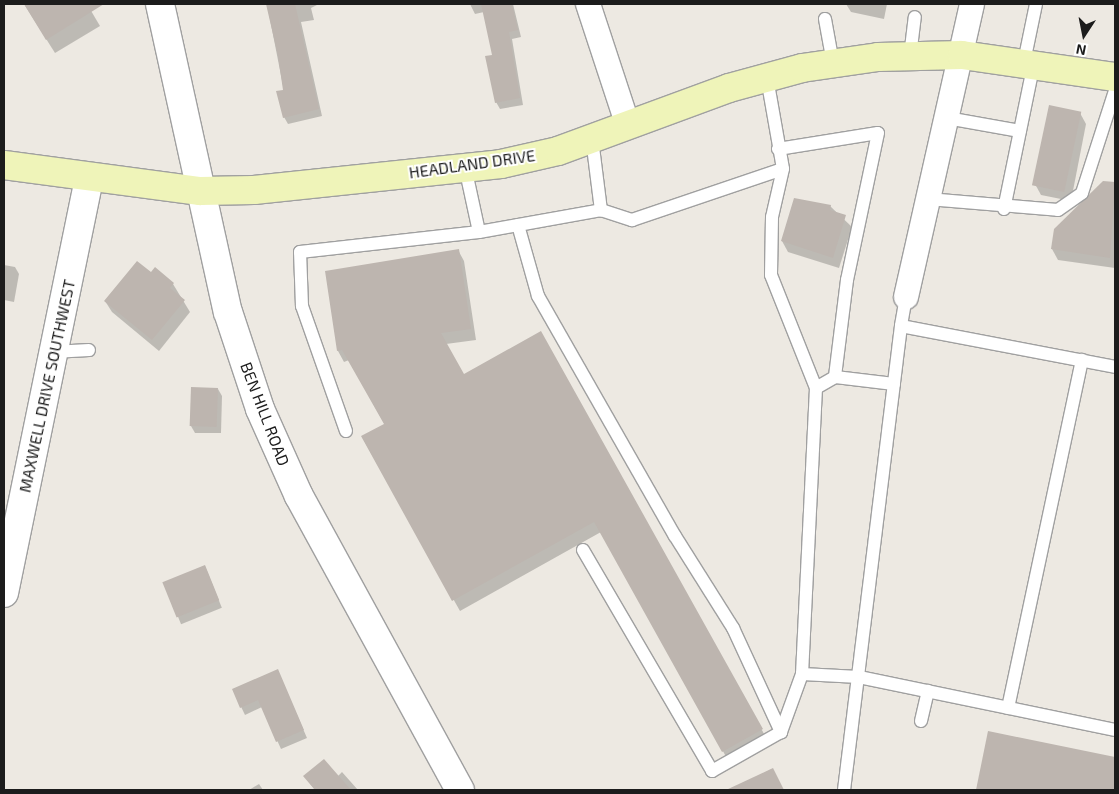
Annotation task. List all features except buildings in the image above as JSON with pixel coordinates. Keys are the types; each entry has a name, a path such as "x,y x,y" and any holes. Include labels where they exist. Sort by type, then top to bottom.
{"main road":[{"name":"HEADLAND DRIVE","path":"4,165 89,178 200,191 465,168 558,151 766,78 833,63 910,56 962,55 1025,62 1115,78"}],"street":[{"name":"BEN HILL ROAD","path":"160,4 228,312 264,418 299,496 460,790"},
{"path":"588,4 628,126"},
{"path":"906,297 972,4"},
{"name":"MAXWELL DRIVE SOUTHWEST","path":"4,593 89,178"}],"lane":[{"path":"1004,208 1020,131 1025,62 1036,4"},
{"path":"910,56 915,17"},
{"path":"826,19 833,63"},
{"path":"583,550 712,771 781,732 802,674 816,388 771,276 772,217 783,169 766,78"},
{"path":"928,199 1004,208 1058,210 1082,194 1115,91"},
{"path":"947,118 1020,131"},
{"path":"778,149 878,133 847,280 835,377"},
{"path":"592,139 601,210"},
{"path":"465,168 479,232"},
{"path":"346,431 302,306 300,252 479,232 601,210 632,220 783,169"},
{"path":"518,225 538,296 675,536 733,628 781,732"},
{"path":"844,790 906,297"},
{"path":"901,326 1115,367"},
{"path":"53,352 89,350"},
{"path":"1008,708 1082,360"},
{"path":"816,388 835,377 894,384"},
{"path":"802,674 859,677 1115,730"},
{"path":"921,721 928,691"}]}
